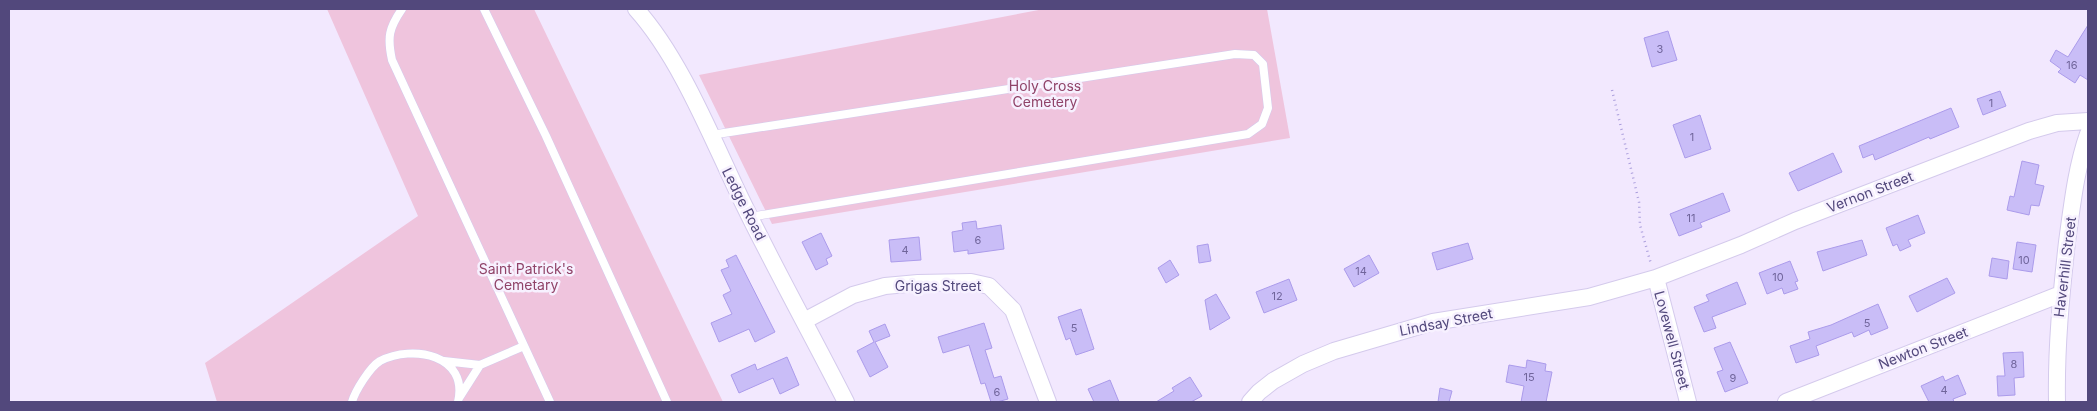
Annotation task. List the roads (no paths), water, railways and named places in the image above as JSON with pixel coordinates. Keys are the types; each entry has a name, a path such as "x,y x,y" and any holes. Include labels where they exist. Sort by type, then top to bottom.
{"street":[{"name":"Ledge Road","path":"636,9 662,44 680,73 750,216 846,402"},
{"name":"Vernon Street","path":"1656,278 1795,221 2029,131 2057,123 2088,121"},
{"name":"Haverhill Street","path":"2057,402 2057,343 2061,294 2078,170 2088,134"},
{"name":"Lindsay Street","path":"1250,402 1273,381 1303,364 1334,351 1383,335 1433,322 1589,297 1656,278"},
{"name":"Lovewell Street","path":"1656,278 1688,402"},
{"name":"Grigas Street","path":"804,321 853,295 885,286 918,282 971,282 988,286 1013,310 1048,402"},
{"name":"Newton Street","path":"1786,402 2061,294"}],"lane":[{"path":"402,9 393,22 388,42 392,60 550,402"},
{"path":"484,9 546,136 667,402"},
{"path":"710,135 1235,54 1254,54 1263,64 1268,108 1262,124 1248,134 750,216"},
{"path":"352,402 364,380 378,362 398,354 424,353 444,361 480,365 524,346"},
{"path":"444,361 456,376 458,400"},
{"path":"458,400 480,365"}],"park label":[{"name":"Holy Cross Cemetery","path":"1045,94"},
{"name":"Saint Patrick's Cemetary","path":"526,278"}]}
